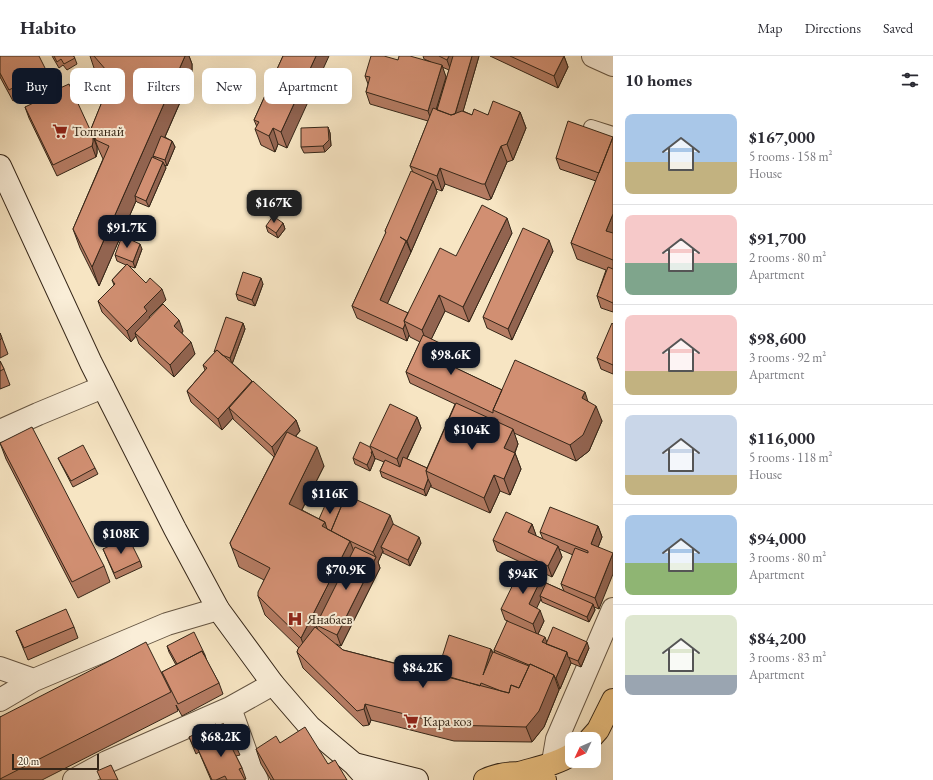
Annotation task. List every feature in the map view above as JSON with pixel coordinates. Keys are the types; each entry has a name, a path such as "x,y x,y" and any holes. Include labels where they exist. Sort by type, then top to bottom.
{"main road":[{"path":"596,732 613,700"},
{"path":"485,780 504,774 518,773 537,776 557,765"}],"street":[{"path":"593,56 613,65"},
{"path":"1,173 103,387 175,529 218,609 273,684 310,727 361,772 418,780"},
{"path":"0,431 103,387"},
{"path":"0,700 34,680 167,624 218,609"},
{"path":"557,765 557,739 613,610"},
{"path":"0,668 34,680"},
{"path":"74,780 107,762 230,708 273,684"},
{"path":"230,708 257,780"}],"lane":[{"path":"591,127 613,134"}],"building":[{"path":"0,56 39,56 45,68 12,68 12,88 9,90 0,73"},
{"path":"54,56 73,56 75,58 64,64 61,59 57,62"},
{"path":"94,56 185,56 180,68 133,68 133,104 164,104 92,267 73,229 109,146 96,140 91,129 101,104 125,104 125,68 104,68"},
{"path":"283,56 316,56 310,68 278,68"},
{"path":"371,56 384,56 398,60 399,56 410,56 442,65 428,111 366,92 370,77 365,76"},
{"path":"439,56 449,56 447,60"},
{"path":"453,56 472,56 455,114 451,115 437,110"},
{"path":"510,56 564,56 554,76"},
{"path":"69,84 70,104 78,104 93,136 93,142 92,146 53,165 25,107 31,104 62,104 62,87"},
{"path":"264,98 264,104 294,104 281,132 273,128 269,136 255,129 259,122 254,120"},
{"path":"493,101 520,112 507,144 501,146 485,184 440,168 437,176 410,166 433,108 451,115 462,111 472,115 474,109 488,115"},
{"path":"568,121 613,137 599,173 556,158"},
{"path":"328,127 329,140 323,146 301,147 301,128"},
{"path":"161,136 172,141 165,160 153,156"},
{"path":"613,137 613,214 606,231 613,233 613,260 571,243"},
{"path":"152,157 163,162 146,201 135,196"},
{"path":"411,171 433,181 407,241 400,237 406,241 380,300 408,313 404,321 405,324 403,329 352,306 386,232 385,231"},
{"path":"482,205 507,218 463,307 439,295 422,330 404,321 440,248 456,256"},
{"path":"273,216 283,223 276,233 266,226"},
{"path":"523,228 549,240 508,329 483,317"},
{"path":"122,236 140,244 133,262 115,255"},
{"path":"127,264 146,283 150,278 162,289 144,307 147,311 127,331 98,301 115,284 112,280"},
{"path":"608,267 613,269 613,303 597,296"},
{"path":"243,272 261,278 252,300 236,294"},
{"path":"163,304 179,320 174,326 191,342 170,365 135,333"},
{"path":"226,317 243,323 230,358 222,355 217,350 214,352"},
{"path":"612,323 613,324 613,365 597,358"},
{"path":"423,335 444,345 437,359 502,390 493,413 406,372"},
{"path":"217,350 252,381 218,419 187,391 207,368 203,365"},
{"path":"515,360 585,392 582,398 596,406 583,435 570,445 493,410"},
{"path":"0,361 4,369 0,371"},
{"path":"253,381 296,420 272,447 229,408"},
{"path":"456,403 513,429 504,448 515,453 504,479 494,475 484,498 426,471"},
{"path":"390,404 417,417 397,459 370,446"},
{"path":"32,427 104,566 72,582 0,443"},
{"path":"287,432 317,447 289,504 325,522 322,526 350,541 301,638 258,596 258,592 270,568 232,548 230,543"},
{"path":"360,442 370,447 372,451 367,465 353,458"},
{"path":"83,445 95,468 71,481 58,458"},
{"path":"403,457 427,468 426,471 428,479 424,490 380,471 385,460 400,467"},
{"path":"346,495 390,515 373,552 331,531"},
{"path":"327,501 341,507 331,531 327,529 325,522 319,519"},
{"path":"550,507 598,526 591,544 613,553 595,598 561,584 575,548 588,553 588,551 540,532"},
{"path":"506,512 532,524 528,532 558,546 548,566 493,540"},
{"path":"393,524 419,537 408,560 381,547"},
{"path":"128,537 140,561 114,573 103,549"},
{"path":"355,547 376,557 337,635 316,625"},
{"path":"523,564 543,575 529,604 540,610 533,624 501,609"},
{"path":"546,583 593,604 587,617 540,596"},
{"path":"66,609 74,627 24,648 16,631"},
{"path":"507,621 545,637 542,642 567,652 556,678 554,675 530,664 529,665 494,650"},
{"path":"315,627 343,650 509,693 511,685 519,688 530,664 554,675 539,711 526,727 448,725 365,704 364,709 357,711 297,652"},
{"path":"553,627 587,642 578,661 568,657 567,652 546,644"},
{"path":"194,632 205,655 202,651 177,664 167,646"},
{"path":"449,635 491,649 483,675 493,652 529,666 519,688 511,685 509,693 481,683 480,686 437,673"},
{"path":"146,642 171,692 0,779 0,717"},
{"path":"202,651 219,683 178,704 162,672"},
{"path":"216,724 221,734 196,745 197,746 194,748 189,737"},
{"path":"305,727 328,764 335,760 347,780 274,780 256,749 276,736 280,743"},
{"path":"229,730 235,744 231,746 242,768 239,769 245,780 227,780 225,776 212,780 196,745"},
{"path":"111,765 118,780 101,780 97,771"}],"place":[{"name":"Толганай","path":"60,131"},
{"name":"Янабаев","path":"295,619"},
{"name":"Кара коз","path":"411,721"}]}
